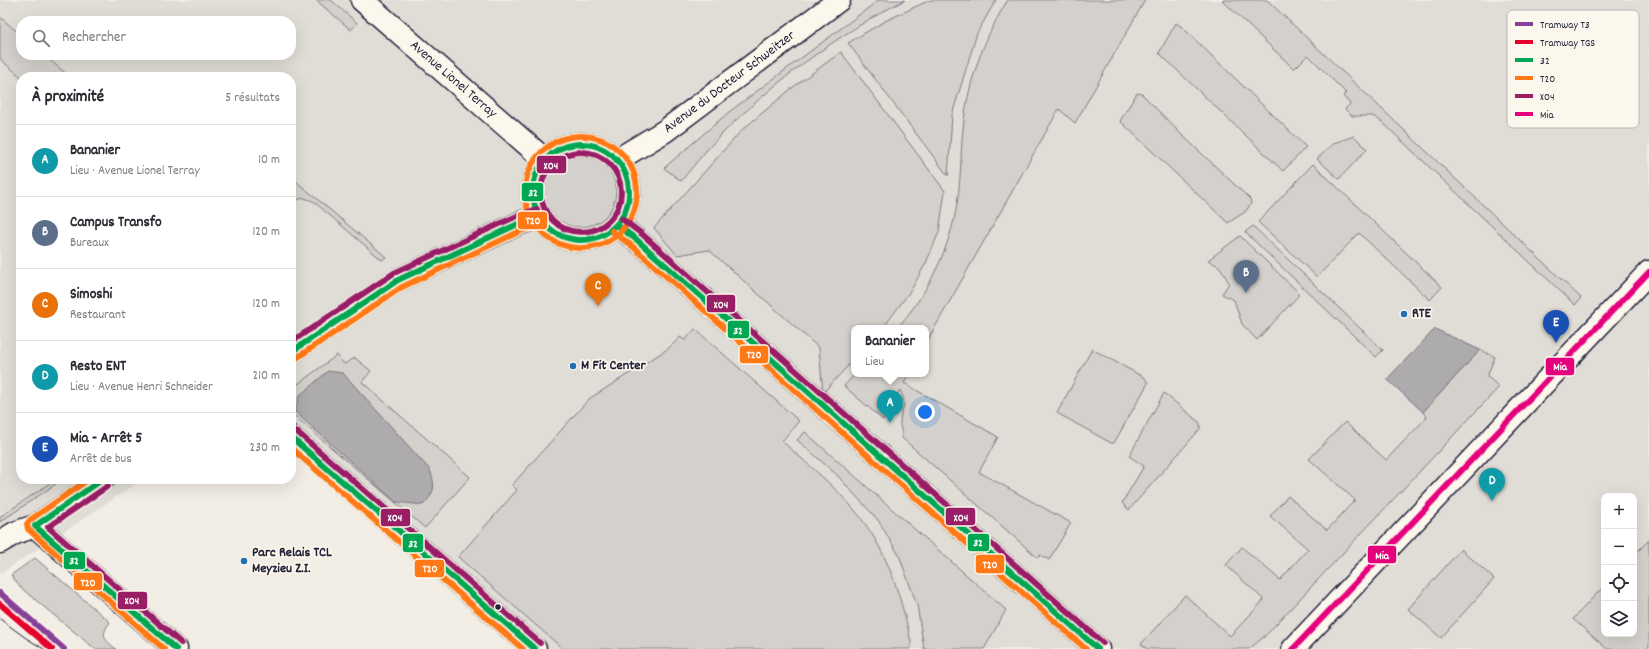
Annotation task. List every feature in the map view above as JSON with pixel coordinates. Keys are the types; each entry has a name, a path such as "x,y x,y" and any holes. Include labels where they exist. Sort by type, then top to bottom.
{"street":[{"name":"Avenue Lionel Terray","path":"362,0 545,160"},
{"name":"Avenue du Docteur Schweitzer","path":"617,160 665,131 839,0"},
{"path":"573,144 589,144 604,150 617,160 625,172 629,185 629,200 625,213 617,225 606,234 591,240 576,241 562,237 549,229 539,217 533,200 534,181 538,170 545,160 558,150 573,144"},
{"path":"296,349 398,280 514,226 539,217"},
{"path":"617,225 636,240 1098,649"},
{"path":"1293,649 1649,272"},
{"path":"296,441 535,649"},
{"path":"0,556 23,541 35,526 96,484"},
{"path":"0,542 15,532 35,526"},
{"path":"35,526 176,649"}],"shaded area":[{"path":"0,0 1649,0 1649,649 538,649 296,437 296,72 16,72 16,484 135,484 0,574"},
{"path":"316,0 331,0 357,23 351,30"},
{"path":"879,0 905,0 879,14 829,45 782,80 759,99 717,139 681,181 664,168 729,112"},
{"path":"930,0 996,0 977,33 952,115 948,176 848,43 885,21"},
{"path":"1008,0 1145,0 1075,123 1059,109 929,338 929,325 900,325 918,301 927,286 936,270 949,238 957,204 960,181 963,124 971,83 981,54 1000,12"},
{"path":"1222,0 1267,0 1581,298 1575,305 1382,122 1373,116 1352,116 1345,109 1350,104 1343,96 1346,93 1308,55 1294,69"},
{"path":"0,17 16,31 16,60 50,60 64,72 16,73 0,59"},
{"path":"1176,23 1182,27 1306,147 1283,171 1159,53"},
{"path":"841,52 945,191 939,232 926,263 911,290 885,325 851,325 851,362 823,393 819,348 709,250 677,255 654,228 742,130 792,88"},
{"path":"1137,93 1142,94 1181,134 1250,199 1251,204 1245,212 1228,223 1120,121"},
{"path":"1354,136 1367,149 1339,179 1317,159 1334,143"},
{"path":"580,155 600,161 610,171 616,191 610,211 600,221 580,227 560,221 550,211 544,191 550,171 560,161"},
{"path":"1313,164 1442,287 1430,300 1359,233 1317,277 1258,222"},
{"path":"296,181 386,257 382,260 313,201 304,198 296,200"},
{"path":"1253,226 1383,350 1376,357 1245,232"},
{"path":"1240,236 1298,292 1298,296 1257,340 1242,324 1234,300 1222,294 1229,283 1220,267 1208,260"},
{"path":"695,329 799,421 782,441 839,493 868,528 883,555 900,597 911,642 911,649 563,649 458,557 517,490 512,485 589,399 669,348 680,337 685,340"},
{"path":"1435,329 1480,350 1423,412 1387,379"},
{"path":"1092,349 1145,378 1148,383 1114,443 1111,443 1057,413"},
{"path":"1480,350 1495,357 1487,376 1499,387 1264,637 1249,649 1147,649 1141,644 1185,595 1230,636 1264,600 1226,565 1242,547 1280,580 1308,549 1270,516 1288,496 1327,530 1355,500 1309,459 1345,422 1386,460 1427,417 1423,412"},
{"path":"337,355 344,364 355,358 371,371 362,382 470,477 425,528 296,417 296,385"},
{"path":"328,371 343,373 430,470 434,485 432,493 423,505 396,502 296,413 299,396"},
{"path":"852,377 907,377 904,383 998,437 979,472 1071,523 1049,560 1040,555 1038,558 902,438 900,424 904,400 900,390 883,420 844,386"},
{"path":"1164,393 1200,423 1200,429 1129,510 1122,503 1144,466 1129,456"},
{"path":"805,432 1006,610 984,649 924,649 917,605 899,555 878,520 836,474 797,440"},
{"path":"49,484 56,484 0,522 0,517"},
{"path":"1649,540 1649,649 1607,649 1573,619 1601,589 1601,637 1637,637 1637,552"},
{"path":"1461,549 1494,579 1441,638 1408,609"},
{"path":"35,558 110,622 104,634 106,640 116,649 95,649 21,588 11,575"}],"tram line":[{"name":"T3","path":"0,593 64,649"},
{"path":"0,594 34,628 52,649"},
{"name":"TGS","path":"0,604 52,649"},
{"path":"0,619 44,649"}],"transit line":[{"name":"T20","path":"581,136 603,140 621,152 633,170 637,192 633,214 621,232 603,244 581,248 559,244 541,232 529,214 525,192 529,170 541,152 559,140 581,136"},
{"name":"32","path":"581,144 599,147 615,158 626,174 629,192 626,210 615,226 599,237 581,240 563,237 547,226 536,210 533,192 536,174 547,158 563,147 581,144"},
{"name":"X04","path":"573,152 589,152 603,158 615,170 621,184 621,192 621,200 615,214 603,226 589,232 573,232 559,226 547,214 541,200 541,184 547,170 559,158 573,152"},
{"name":"X04","path":"296,339 394,273 517,216 537,209"},
{"name":"32","path":"296,349 398,280 520,223 539,217"},
{"name":"X04","path":"622,219 642,234 1103,643"},
{"name":"T20","path":"296,358 402,287 523,230 541,225"},
{"name":"32","path":"617,225 637,240 1098,649"},
{"name":"T20","path":"612,231 632,246 1086,649"},
{"name":"Mia","path":"1293,649 1649,272"},
{"name":"X04","path":"296,431 540,643"},
{"name":"32","path":"296,441 535,649"},
{"name":"T20","path":"296,452 523,649"},
{"name":"T20","path":"82,484 30,520 27,524 28,529 164,649"},
{"name":"32","path":"96,484 35,526 176,649"},
{"name":"X04","path":"108,486 48,527 181,643"}],"place":[{"name":"Campus Transfo","path":"1246,293"},
{"name":"Simoshi","path":"598,306"},
{"name":"RTE","path":"1404,314"},
{"name":"Mia - Arrêt 5","path":"1556,343"},
{"name":"M Fit Center","path":"573,366"},
{"name":"Bananier","path":"890,423"},
{"name":"Resto ENT","path":"1492,501"},
{"name":"Parc Relais TCL Meyzieu Z.I.","path":"244,561"}]}
